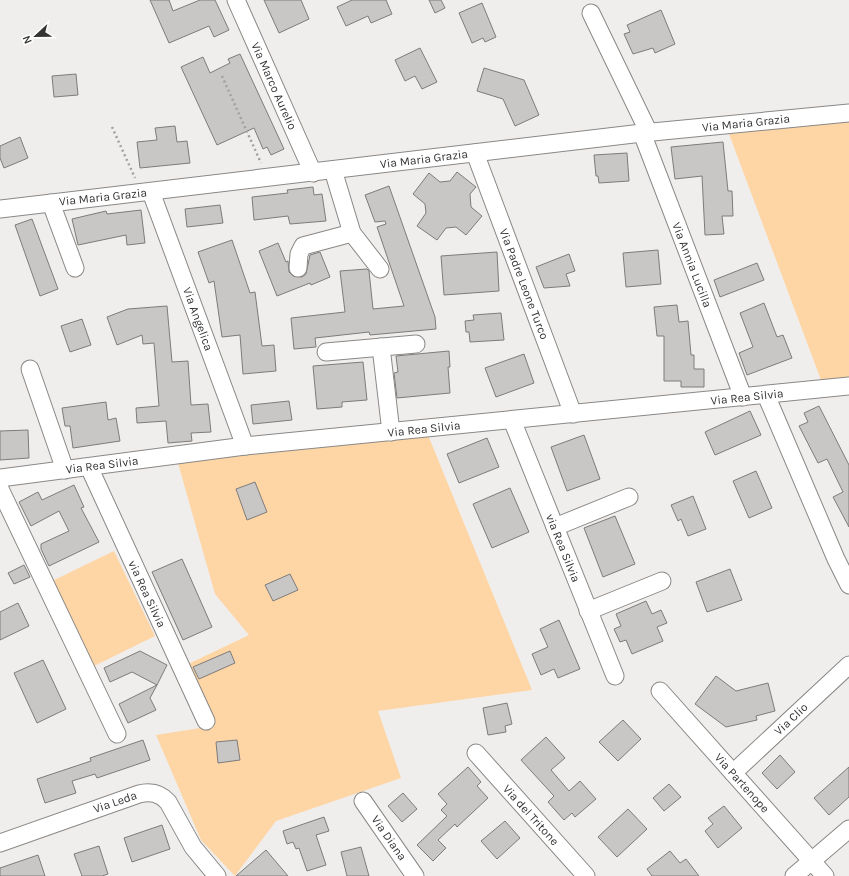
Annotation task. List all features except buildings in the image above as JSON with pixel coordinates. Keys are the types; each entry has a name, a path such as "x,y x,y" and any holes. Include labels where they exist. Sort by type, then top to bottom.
{"street":[{"name":"Via Marco Aurelio","path":"236,0 313,173"},
{"name":"Via Annia Lucilla","path":"590,13 646,133 743,397"},
{"name":"Via Maria Grazia","path":"0,209 646,133 849,113"},
{"name":"Via Padre Leone Turco","path":"475,153 573,414"},
{"path":"333,170 352,233 380,269"},
{"name":"Via Angelica","path":"147,192 246,446"},
{"path":"51,203 75,268"},
{"path":"298,268 299,254 303,246 352,233"},
{"path":"326,352 416,344"},
{"path":"380,347 391,432"},
{"name":"via Rea Silvia","path":"30,369 65,470"},
{"name":"Via Rea Silvia","path":"0,478 246,446 743,397 847,390"},
{"path":"766,395 836,559 849,585"},
{"name":"via Rea Silvia","path":"512,420 615,676"},
{"name":"via Rea Silvia","path":"89,467 206,721"},
{"path":"0,489 117,734"},
{"path":"555,527 630,497"},
{"path":"588,610 662,581"},
{"name":"Via Clio","path":"733,773 849,665"},
{"name":"Via Partenope","path":"660,691 825,876"},
{"name":"Via del Tritone","path":"476,753 586,876"},
{"name":"Via Leda","path":"0,843 139,794 152,792 163,796 168,802 193,847 217,876"},
{"name":"Via Diana","path":"363,801 416,876"},
{"path":"794,876 849,829"}],"path":[{"path":"222,76 268,178"},
{"path":"112,127 147,192"}],"shaded area":[{"path":"849,120 849,377 821,380 729,134"},
{"path":"428,435 532,690 378,711 401,778 276,821 235,876 201,840 156,735 213,726 186,665 249,635 215,594 178,463"},
{"path":"114,551 155,636 92,667 50,582"}]}
